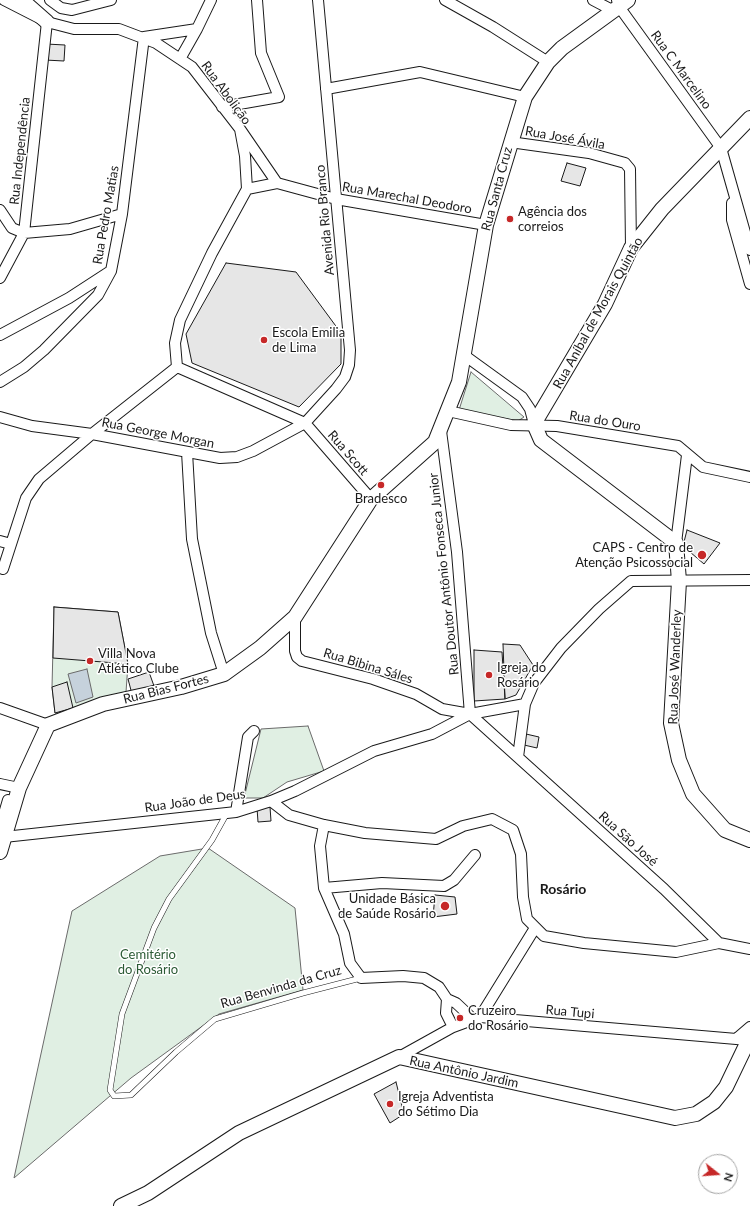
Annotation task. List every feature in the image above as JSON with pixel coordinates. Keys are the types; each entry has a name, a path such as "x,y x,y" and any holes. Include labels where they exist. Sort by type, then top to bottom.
{"street":[{"name":"Rua Abolição","path":"4,0 47,22 74,29 119,29 144,37 156,43 192,67 240,129 245,156 247,189"},
{"path":"22,0 47,22"},
{"path":"50,0 61,8 72,10 111,0"},
{"path":"180,58 197,30 211,0"},
{"path":"222,107 279,97 261,53 257,0"},
{"name":"Avenida Rio Branco","path":"305,424 336,390 345,377 349,365 350,350 318,0"},
{"path":"445,0 493,27 548,62"},
{"path":"594,0 620,5"},
{"name":"Rua Santa Cruz","path":"448,411 459,382 486,225 510,142 525,97 548,62 562,48 620,5"},
{"name":"Rua C Marcelino","path":"620,5 721,148"},
{"name":"Rua Independência","path":"0,278 24,233 47,22"},
{"path":"144,37 197,30"},
{"name":"Rua Pedro Matias","path":"0,336 69,298 111,271 122,214 144,37"},
{"path":"326,89 420,72 525,97"},
{"name":"Rua Aníbal de Morais Quintão","path":"534,424 605,304 631,248 662,208 750,118"},
{"path":"240,129 277,183"},
{"name":"Rua José Ávila","path":"510,142 589,153 625,163 630,169 631,248"},
{"path":"721,148 750,250"},
{"name":"Rua Marechal Deodoro","path":"247,189 277,183 336,199 486,225"},
{"path":"178,367 175,343 180,320 212,253 247,189"},
{"path":"732,189 732,220 750,284"},
{"path":"0,210 12,228 24,233 70,229 122,214"},
{"path":"0,382 24,367 44,350 98,295 111,271"},
{"path":"464,355 522,397 530,409 534,424 541,440 676,543"},
{"path":"178,367 305,424"},
{"path":"3,569 26,498 39,479 92,434 178,367"},
{"name":"Rua do Ouro","path":"448,411 511,425 534,424 557,426 678,446 703,467 750,477"},
{"name":"Rua Bias Fortes","path":"48,724 103,704 181,687 224,674 260,648 295,617 371,499 435,442 448,411"},
{"name":"Rua George Morgan","path":"0,417 32,426 92,434 220,458 237,457 254,451 305,424"},
{"name":"Rua Scott","path":"305,424 371,499"},
{"name":"Rua Doutor Antônio Fonseca Junior","path":"440,431 457,552 470,714"},
{"path":"187,452 192,539 211,633 224,674"},
{"path":"676,543 687,455"},
{"path":"0,541 11,544"},
{"name":"Rua José Wanderley","path":"676,543 679,581 671,722 679,760 693,794 725,830 750,840"},
{"path":"518,758 525,704 534,683 561,648 599,609 631,582 750,580"},
{"name":"Rua Bibina Sáles","path":"295,617 295,651 297,657 302,661 373,679 416,694 442,708 470,714"},
{"path":"470,714 525,704"},
{"path":"0,708 48,724 16,787 1,833 0,852"},
{"name":"Rua São José","path":"470,714 664,889 719,943"},
{"name":"Rua João de Deus","path":"1,833 232,812 271,801 331,774 374,751 432,734 470,714"},
{"path":"232,812 248,737 254,731"},
{"path":"0,784 16,787"},
{"path":"271,801 290,815 324,825 365,833 436,839 463,826 492,820 499,823 513,830 521,854 523,897 527,919 544,936 584,943 676,952 719,943 750,949"},
{"path":"324,825 320,846 324,888 344,934 350,963 361,978"},
{"path":"324,888 382,883 444,886 454,880 475,855"},
{"path":"477,1018 535,928"},
{"name":"Rua Benvinda da Cruz","path":"361,978 403,976 424,978 439,987 447,999 456,1003 477,1018"},
{"path":"447,999 446,1013 453,1027"},
{"name":"Rua Tupi","path":"399,1058 453,1027 477,1018 746,1036"},
{"name":"Rua Antônio Jardim","path":"121,1206 148,1193 239,1133 399,1058 675,1118 696,1114 714,1102 726,1087 746,1036"},
{"path":"143,1206 148,1193"}],"lane":[{"name":"Rua Benvinda da Cruz","path":"232,812 169,899 154,928 122,1014 110,1090 114,1096 118,1097 131,1095 176,1052 215,1020 303,993 361,978"}],"green space":[{"path":"471,372 524,417 518,421 459,410"},
{"name":"Villa Nova Atlético Clube","path":"54,607 118,612 128,664 126,692 55,713 52,687"},
{"path":"308,726 324,771 287,782 263,798 244,798 261,729"},
{"name":"Cemitério do Rosário","path":"208,848 295,908 303,990 219,1014 131,1078 14,1178 72,911 160,856"}],"shaded area":[{"path":"87,669 93,697 76,703 68,674"}],"building":[{"path":"46,44 65,45 64,61 45,60"},
{"path":"567,163 586,168 580,186 561,181"},
{"name":"Escola Emilia de Lima","path":"226,263 296,272 341,333 341,364 299,407 192,363 186,334"},
{"name":"CAPS - Centro de Atenção Psicossocial","path":"687,530 720,543 704,564 683,546"},
{"path":"54,607 118,612 128,664 53,658"},
{"path":"503,644 520,645 533,665 516,695 505,699"},
{"name":"Igreja do Rosário","path":"474,650 502,652 505,699 474,701"},
{"path":"149,672 154,686 132,694 128,679"},
{"path":"67,682 73,708 55,713 52,687"},
{"path":"526,734 539,737 537,748 524,745"},
{"path":"270,807 271,821 258,822 257,808"},
{"name":"Unidade Básica de Saúde Rosário","path":"435,895 455,897 457,914 433,917"},
{"name":"Igreja Adventista do Sétimo Dia","path":"396,1082 404,1114 390,1123 374,1094"}],"place":[{"name":"Agência dos correios","path":"510,219"},
{"name":"Escola Emilia de Lima","path":"264,340"},
{"name":"Bradesco","path":"381,485"},
{"name":"CAPS - Centro de Atenção Psicossocial","path":"702,555"},
{"name":"Villa Nova Atlético Clube","path":"90,661"},
{"name":"Igreja do Rosário","path":"489,675"},
{"name":"Unidade Básica de Saúde Rosário","path":"445,906"},
{"name":"Cruzeiro do Rosário","path":"460,1018"},
{"name":"Igreja Adventista do Sétimo Dia","path":"390,1104"}],"district":[{"name":"Rosário","path":"563,889"}]}
